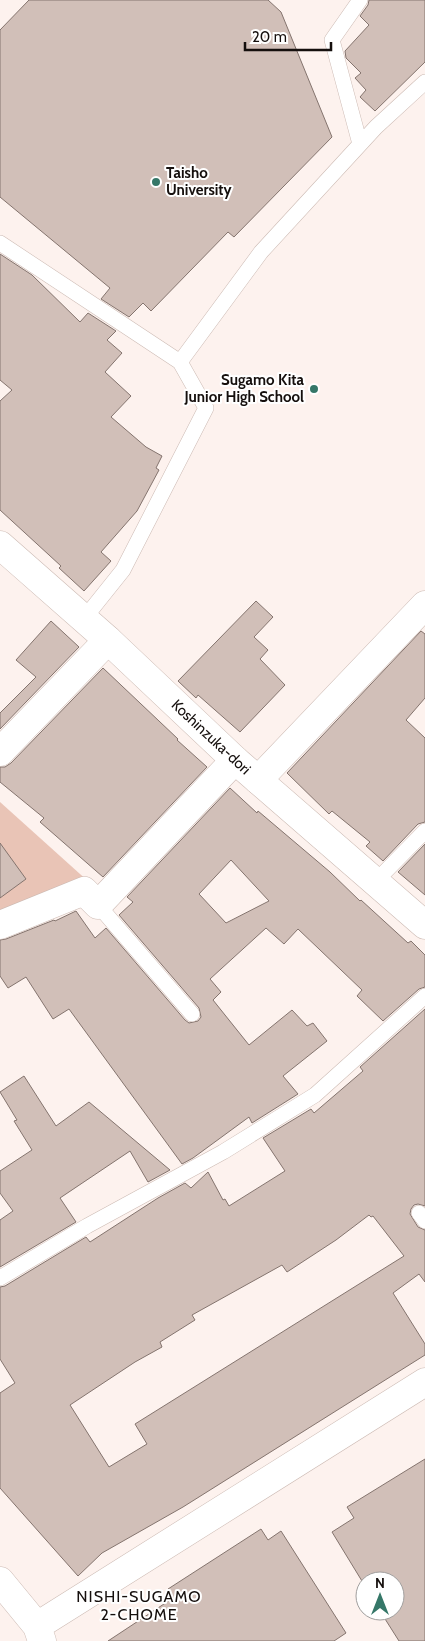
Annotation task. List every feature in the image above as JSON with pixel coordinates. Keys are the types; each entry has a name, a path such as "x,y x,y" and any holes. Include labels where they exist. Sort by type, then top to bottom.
{"street":[{"name":"Koshinzuka-dori","path":"0,545 108,640 235,760 425,925"},
{"path":"258,780 425,605"},
{"path":"0,752 108,640"},
{"path":"0,924 84,891 98,905 235,760"},
{"path":"0,1581 40,1634 425,1382"}],"lane":[{"path":"360,0 332,40 360,144"},
{"path":"180,362 261,252 376,127 425,82"},
{"path":"0,242 180,362 206,408 123,570 83,620"},
{"path":"375,882 425,831"},
{"path":"98,905 192,1014"},
{"path":"0,1278 87,1226 223,1152 315,1095 425,996"}],"shaded area":[{"path":"0,802 90,883 0,917"}],"building":[{"name":"Taisho University","path":"29,0 268,0 281,12 332,137 234,237 228,232 151,311 143,303 129,317 101,299 110,288 0,197 0,30"},
{"path":"369,0 425,0 425,62 375,111 360,97 366,90 355,78 361,73 346,58 345,51 369,25 360,16 368,5"},
{"path":"0,254 32,275 80,322 88,313 116,331 107,340 122,353 105,372 131,396 111,417 146,447 162,456 156,468 159,470 137,511 101,552 111,561 84,591 59,568 61,566 0,510 0,401 12,390 0,380"},
{"path":"256,601 273,617 254,637 268,650 260,659 285,685 240,732 198,695 196,698 178,681"},
{"path":"51,621 79,647 0,729 0,713 36,677 16,660"},
{"path":"421,631 425,634 425,698 406,720 425,738 425,822 418,824 383,861 366,846 370,842 332,811 329,814 287,773"},
{"path":"103,668 207,767 103,877 40,822 44,818 0,782 0,767 5,767 11,763"},
{"path":"230,788 257,813 258,811 330,872 408,943 411,941 425,955 425,987 419,989 383,1021 357,996 362,990 298,929 284,944 266,928 210,979 221,992 213,1000 249,1045 292,1010 307,1026 313,1023 327,1041 283,1076 298,1094 252,1123 249,1117 182,1164 69,1009 53,1019 26,977 8,988 0,976 0,940 55,921 76,911 95,938 106,928 185,1020 189,1023 198,1021 201,1017 199,1008 119,915 133,902 127,897","holes":["231,860 269,901 226,923 199,894"]},
{"path":"0,843 26,879 0,898"},
{"path":"425,844 425,895 398,872"},
{"path":"425,1009 425,1206 414,1205 410,1214 418,1227 425,1230 425,1282 419,1274 393,1293 425,1344 425,1355 183,1507 102,1553 78,1576 0,1488 0,1393 15,1383 0,1359 0,1287 5,1286 86,1237 90,1242 158,1198 185,1183 191,1188 208,1172 223,1200 225,1199 229,1206 285,1171 263,1138 311,1109 314,1113 363,1071 360,1067","holes":["369,1215 373,1216 404,1256 135,1424 147,1444 109,1467 70,1405 135,1362 162,1347 160,1342 195,1320 192,1315 282,1265 287,1272 336,1240"]},
{"path":"24,1076 56,1126 89,1102 170,1170 148,1182 130,1151 60,1198 76,1222 0,1267 0,1220 13,1211 0,1193 0,1171 32,1150 14,1121 17,1120 0,1092"},
{"path":"425,1459 425,1641 399,1641 386,1621 405,1621 405,1571 356,1571 332,1532 354,1518 347,1507"},
{"path":"261,1529 268,1540 281,1531 346,1633 334,1641 108,1641 173,1598 168,1589"}],"place":[{"name":"Taisho University","path":"156,182"},
{"name":"Sugamo Kita Junior High School","path":"314,389"}],"district":[{"name":"NISHI-SUGAMO 2-CHOME","path":"139,1605"}]}
